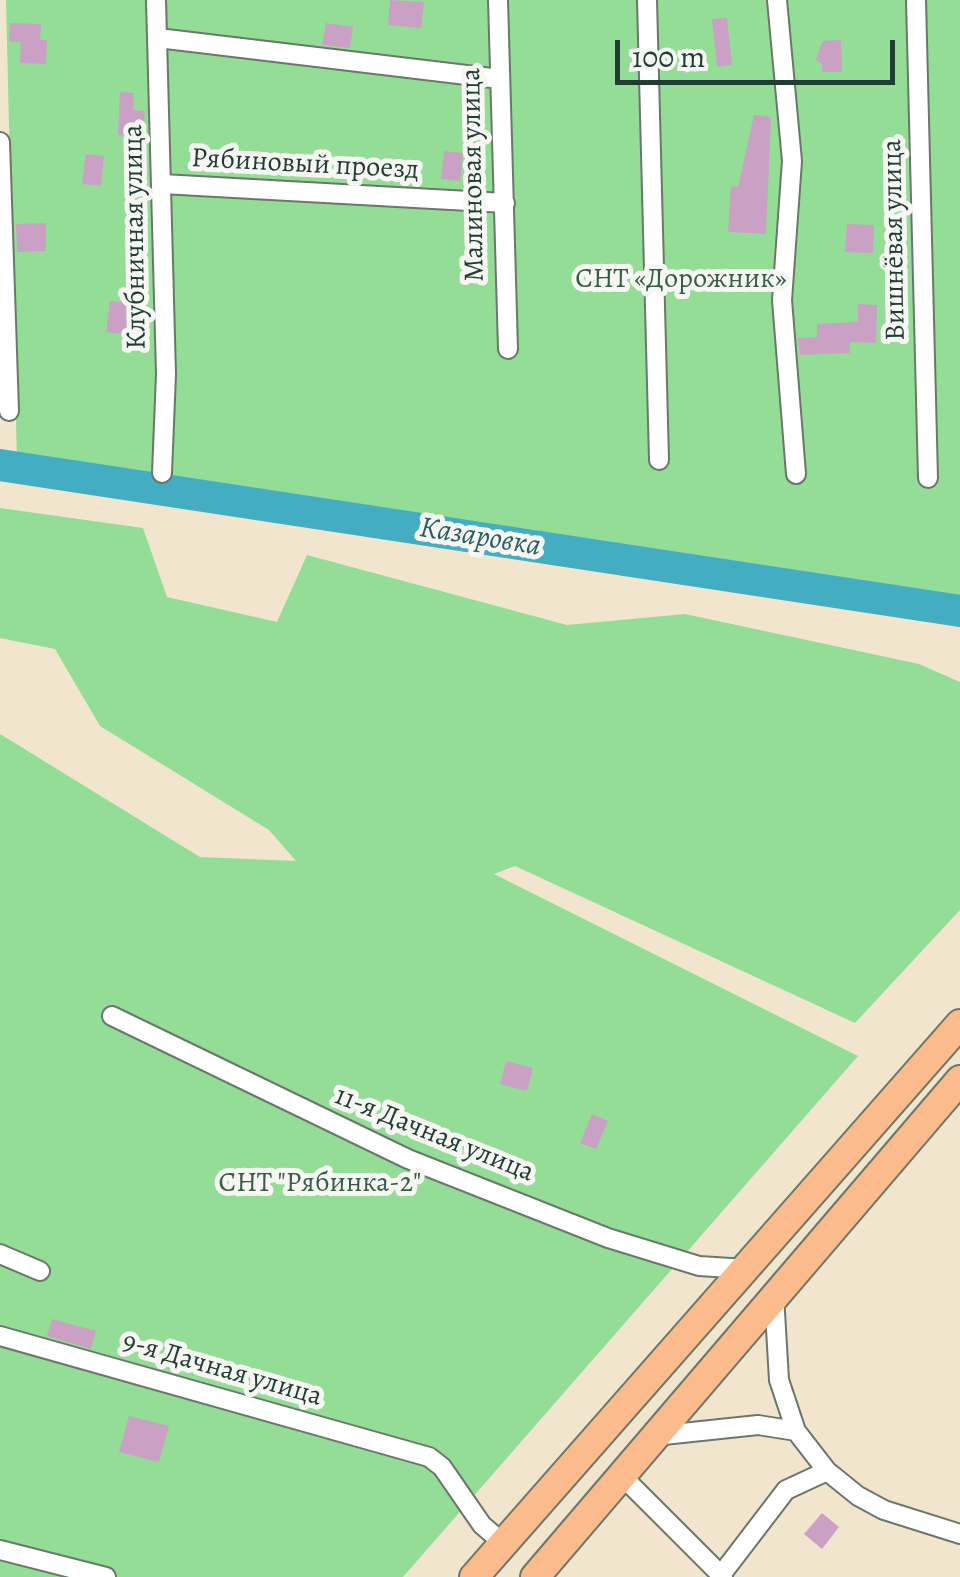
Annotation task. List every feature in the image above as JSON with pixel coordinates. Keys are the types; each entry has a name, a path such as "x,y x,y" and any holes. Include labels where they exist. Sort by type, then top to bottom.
{"highway":[{"path":"474,1577 960,1024"},
{"path":"535,1577 960,1080"}],"street":[{"name":"Клубничная улица","path":"156,0 166,374 162,473"},
{"name":"Малиновая улица","path":"498,0 508,350"},
{"path":"647,0 658,460"},
{"path":"777,0 792,160 782,300 796,474"},
{"name":"Вишнёвая улица","path":"916,0 928,478"},
{"path":"158,38 500,79"},
{"path":"0,142 9,411"},
{"name":"Рябиновый проезд","path":"162,184 505,204"},
{"name":"11-я Дачная улица","path":"112,1016 408,1159 608,1238 698,1266 746,1269"},
{"path":"0,1254 40,1270"},
{"path":"774,1294 779,1380 796,1431 827,1470 884,1510 960,1534"},
{"name":"9-я Дачная улица","path":"0,1336 429,1457 442,1467 482,1525 504,1543"},
{"path":"654,1436 758,1425 796,1431"},
{"path":"621,1475 722,1576 786,1490 827,1470"},
{"path":"0,1550 106,1577"}],"green space":[{"name":"СНТ «Дорожник»","path":"6,0 960,0 960,602 17,463"},
{"name":"СНТ \"Рябинка-2\"","path":"0,508 143,528 167,597 277,622 307,555 567,625 685,614 919,664 960,682 960,910 855,1023 515,866 494,874 858,1056 403,1577 0,1577 0,734 200,857 296,861 269,830 100,726 55,649 0,638"}],"building":[{"path":"390,0 424,2 421,28 388,25"},
{"path":"727,18 732,65 717,67 712,19"},
{"path":"10,23 41,24 40,40 47,40 46,64 20,63 21,42 9,42"},
{"path":"326,23 353,27 350,48 322,45"},
{"path":"841,40 842,72 822,72 822,64 816,60 822,41"},
{"path":"120,92 134,93 133,110 145,111 143,136 118,135"},
{"path":"754,115 771,117 766,234 728,232 731,186 738,187"},
{"path":"444,151 463,153 460,181 441,179"},
{"path":"86,154 104,156 101,186 82,184"},
{"path":"46,223 46,251 17,252 16,224"},
{"path":"847,224 874,225 873,253 845,252"},
{"path":"110,301 136,304 133,335 106,332"},
{"path":"858,304 877,305 876,343 850,342 850,353 800,355 798,338 817,337 817,324 858,322"},
{"path":"506,1061 533,1068 527,1091 500,1084"},
{"path":"592,1114 608,1121 596,1149 580,1143"},
{"path":"52,1319 96,1331 91,1349 47,1336"},
{"path":"129,1416 169,1426 159,1462 119,1452"},
{"path":"822,1513 839,1527 822,1549 804,1534"}],"waterway":[{"name":"Казаровка","path":"0,465 960,611"}]}
